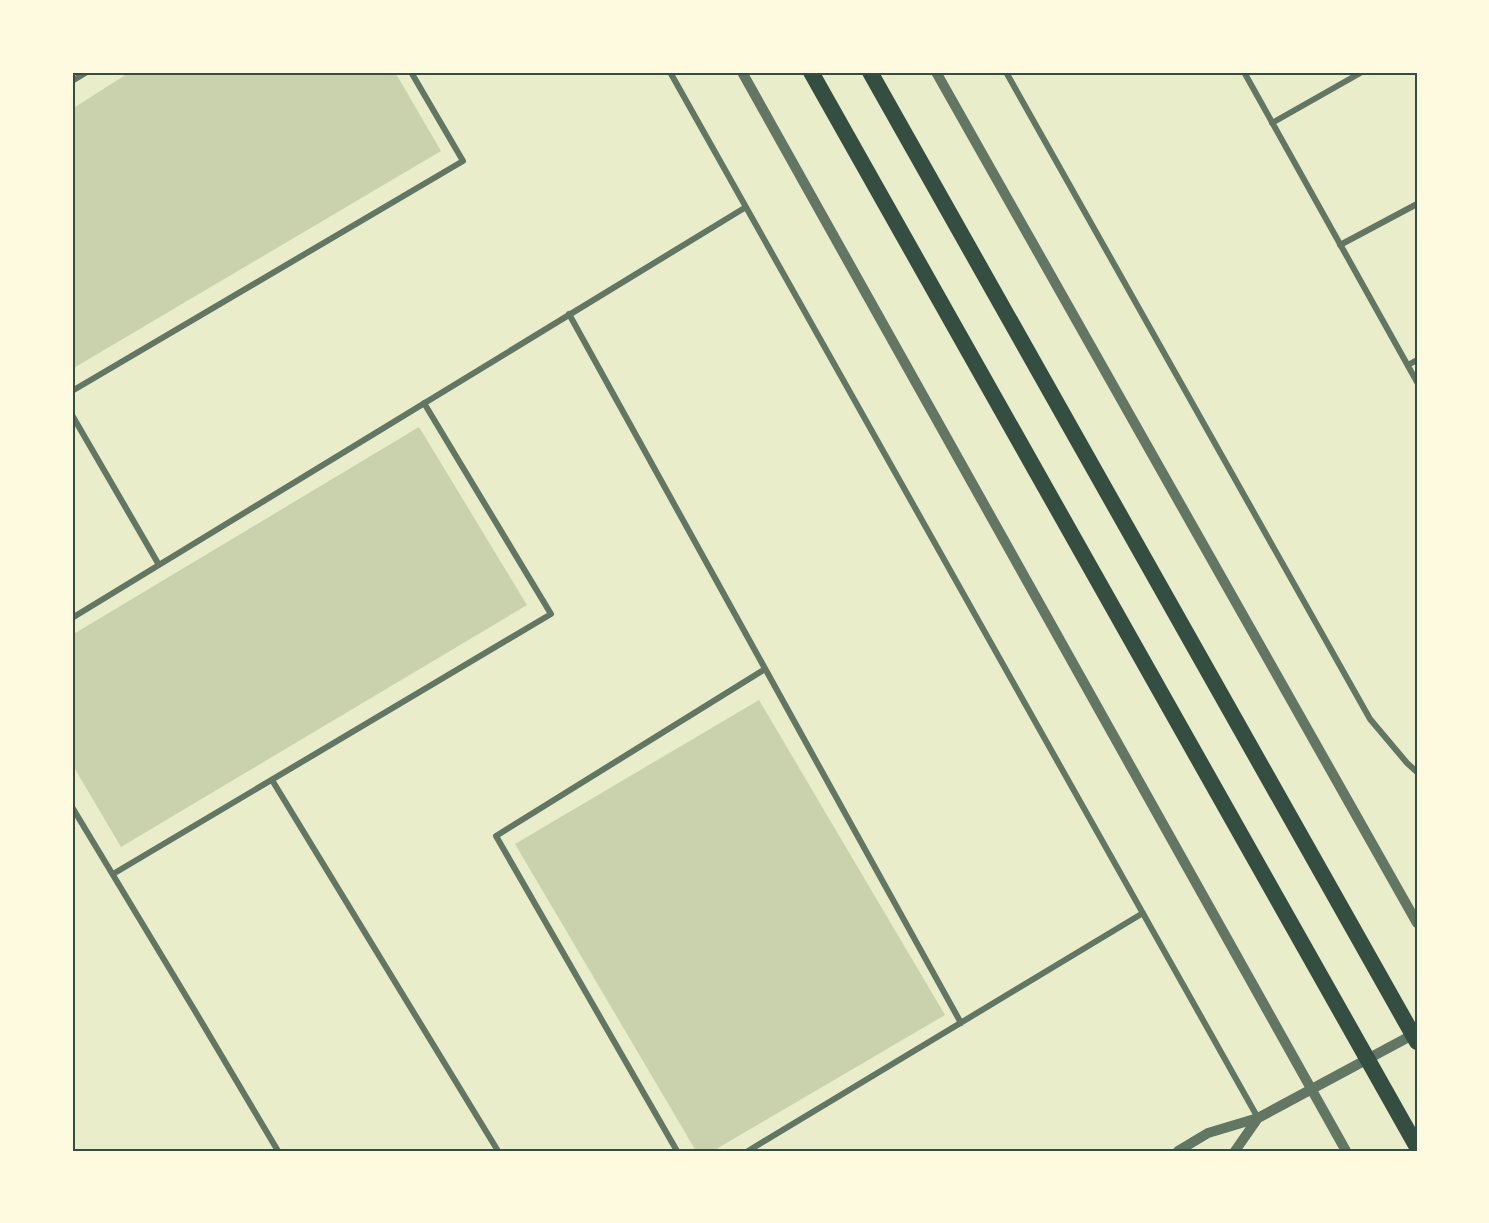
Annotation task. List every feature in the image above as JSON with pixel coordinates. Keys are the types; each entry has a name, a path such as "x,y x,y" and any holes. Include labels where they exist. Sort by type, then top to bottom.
{"highway":[{"path":"811,72 1417,1147"},
{"path":"870,72 1417,1042"}],"street":[{"path":"72,81 87,72"},
{"path":"72,391 464,161 411,72"},
{"path":"670,72 1258,1118"},
{"path":"742,72 1346,1151"},
{"path":"936,72 1417,922"},
{"path":"1006,72 1370,719 1417,772"},
{"path":"1244,72 1417,382"},
{"path":"1272,123 1362,72"},
{"path":"1340,245 1417,204"},
{"path":"72,618 746,207"},
{"path":"569,314 961,1023"},
{"path":"1408,365 1417,360"},
{"path":"113,874 551,614 424,403"},
{"path":"72,415 159,565"},
{"path":"677,1151 496,836 765,669"},
{"path":"272,780 498,1151"},
{"path":"72,807 278,1151"},
{"path":"748,1151 1143,913"},
{"path":"1178,1151 1208,1133 1258,1118 1417,1032"},
{"path":"1235,1151 1258,1118"}],"green space":[{"path":"130,72 395,72 441,151 72,369 72,109"},
{"path":"419,427 527,605 121,847 72,764 72,635"},
{"path":"759,700 945,1015 713,1151 696,1151 515,844"}]}
